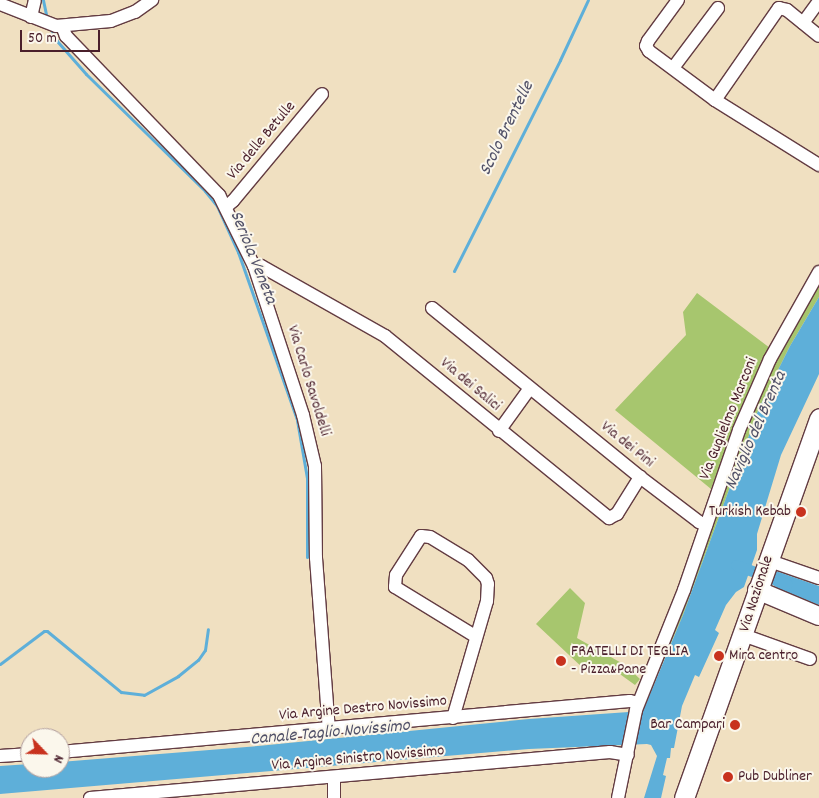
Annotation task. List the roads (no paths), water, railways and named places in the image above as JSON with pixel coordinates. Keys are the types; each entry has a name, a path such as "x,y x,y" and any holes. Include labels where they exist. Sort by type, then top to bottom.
{"main road":[{"name":"Via Nazionale","path":"684,798 743,635 766,562 819,418"},
{"path":"758,587 819,616"}],"street":[{"path":"31,17 35,0"},
{"path":"0,4 54,25 111,21 135,12 152,0"},
{"path":"678,0 646,46 715,100 819,165"},
{"path":"803,23 819,1"},
{"path":"673,68 718,8"},
{"path":"715,100 775,12 783,8 819,36"},
{"name":"Via Carlo Savoldelli","path":"54,25 203,176 226,207 254,266 303,415 315,466 316,558 329,729"},
{"name":"Via delle Betulle","path":"226,207 322,94"},
{"name":"Via dei Salici","path":"254,266 261,266 385,336 609,518 617,514 640,477"},
{"name":"Via Guglielmo Marconi","path":"618,798 637,707 671,626 726,463 753,395 819,272"},
{"name":"Via dei Pini","path":"432,308 640,477 699,522 706,525"},
{"path":"499,430 530,388"},
{"path":"453,718 475,636 487,602 488,584 486,578 468,560 430,537 421,536 396,575 395,587 475,636"},
{"path":"766,562 819,578"},
{"path":"743,635 810,659"},
{"name":"Via Argine Destro Novissimo","path":"70,751 630,702 637,707"},
{"name":"Via Argine Sinistro Novissimo","path":"90,798 334,777 477,772 629,750"},
{"path":"0,756 20,755"},
{"path":"334,777 334,798"}],"water":[{"name":"Naviglio del Brenta","path":"819,297 819,374 781,455 757,534 757,550 744,587 736,592 726,605 715,630 719,633 699,677 695,675 682,706 674,748 671,748 670,758 667,758 663,775 666,776 661,798 644,798 657,756 651,745 647,744 529,749 0,794 0,766 20,765 20,778 70,778 70,761 258,746 529,719 643,711 683,615 759,408 790,346"},
{"path":"776,571 819,586 819,605 777,588 772,584"}],"waterway":[{"name":"Seriola Veneta","path":"43,0 47,19"},
{"name":"Scolo Brentelle","path":"454,271 588,0"},
{"name":"Seriola Veneta","path":"51,29 57,41 86,74 205,191 217,206 238,252 297,420 307,478 307,557"},
{"path":"736,565 787,584"},
{"name":"Scolo Brentelle","path":"0,664 44,631 47,631 121,692 144,695 178,676 198,660 205,650 208,629"}],"place":[{"name":"Turkish Kebab","path":"801,512"},
{"name":"Mira centro","path":"719,656"},
{"name":"FRATELLI DI TEGLIA - Pizza&Pane","path":"561,661"},
{"name":"Bar Campari","path":"735,725"},
{"name":"Pub Dubliner","path":"728,777"}],"water label":[{"name":"Canale Taglio Novissimo","path":"330,734"}]}
